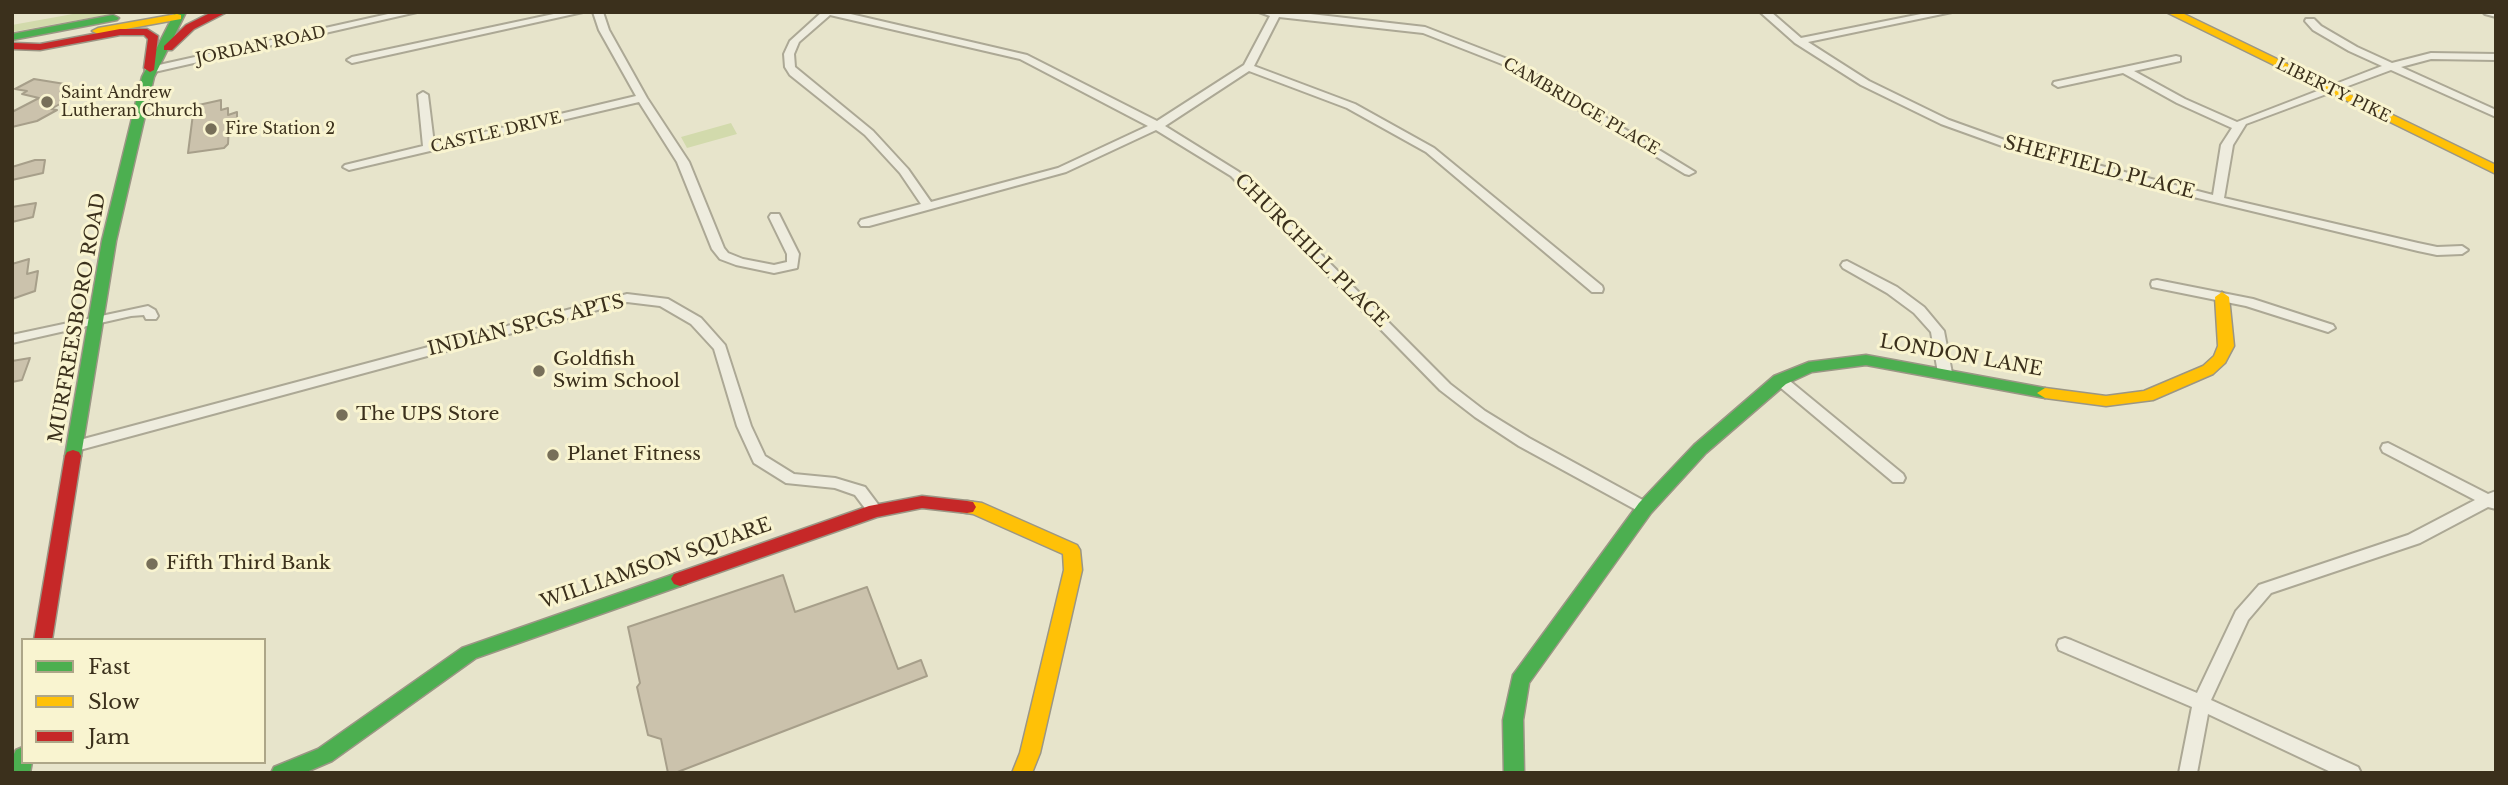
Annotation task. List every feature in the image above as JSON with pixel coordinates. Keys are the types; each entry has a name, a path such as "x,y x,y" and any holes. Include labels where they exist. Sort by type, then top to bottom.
{"main road":[{"path":"13,43 144,12"},
{"path":"13,43 209,12"},
{"path":"152,66 190,27 222,12"},
{"name":"LIBERTY PIKE","path":"2171,12 2496,170"},
{"name":"MURFREESBORO ROAD","path":"43,638 109,241 152,66 179,15"},
{"path":"13,43 40,47 120,33 147,32 153,38 152,66"},
{"name":"LONDON LANE","path":"1514,773 1513,720 1520,681 1645,508 1700,449 1780,380 1809,367 1866,360 2084,400 2106,401 2164,391 2208,370 2220,359 2226,346 2222,297"},
{"name":"WILLIAMSON SQUARE","path":"281,773 325,754 469,653 874,511 922,502 976,508 1071,550 1073,570 1030,753 1022,773"}],"street":[{"name":"JORDAN ROAD","path":"152,66 412,12"},
{"path":"352,60 578,12"},
{"path":"598,12 604,30 642,98 683,162 718,249 724,256 774,269 793,265 793,254 775,217"},
{"path":"828,12 795,41 789,54 790,67 869,133 904,171 927,204"},
{"name":"CHURCHILL PLACE","path":"828,12 1023,57 1157,126 1235,174 1446,387 1480,414 1524,442 1645,508"},
{"name":"SHEFFIELD PLACE","path":"1765,12 1799,41 1865,83 1945,122 2049,157 2218,199 2437,251 2462,250"},
{"path":"1799,41 1947,12"},
{"path":"2488,12 2496,14"},
{"path":"865,223 927,204 1062,170 1157,126 1248,67 1270,13"},
{"name":"CAMBRIDGE PLACE","path":"1270,13 1425,30 1511,64 1689,172"},
{"path":"2310,21 2330,37 2496,114"},
{"path":"2218,199 2227,145 2237,126 2392,66 2431,56 2496,57"},
{"path":"2058,85 2176,59"},
{"path":"1248,67 1351,106 1430,150 1597,289"},
{"path":"2124,70 2181,101 2237,126"},
{"path":"423,95 429,149"},
{"name":"CASTLE DRIVE","path":"349,167 642,98"},
{"path":"1847,265 1892,290 1919,310 1937,331 1945,373"},
{"path":"2157,285 2276,309 2328,328"},
{"name":"INDIAN SPGS APTS","path":"76,446 627,298 663,302 696,321 720,348 744,426 759,459 791,479 835,483 860,492 874,511"},
{"path":"12,339 148,310 151,316"},
{"path":"1780,380 1898,478"},
{"path":"2388,447 2494,500"},
{"path":"2188,773 2201,703 2242,616 2266,589 2414,539 2494,500"},
{"path":"2065,645 2201,703 2352,773"}],"green space":[{"path":"84,12 122,12 12,32 12,25"},
{"path":"731,123 737,134 687,148 681,137"}],"building":[{"name":"Saint Andrew Lutheran Church","path":"34,79 71,85 68,86 75,88 72,90 81,92 51,109 57,110 37,121 12,127 12,112 39,98 22,94 27,91 15,89"},
{"name":"Fire Station 2","path":"221,100 221,110 228,108 228,115 237,112 237,124 229,125 228,144 224,148 188,153 194,106"},
{"path":"45,160 43,173 12,180 12,167"},
{"path":"36,203 33,217 12,222 12,207"},
{"path":"29,259 27,274 38,271 35,291 12,299 12,264"},
{"path":"30,358 22,380 12,382 12,361"},
{"path":"783,575 795,612 867,587 898,669 921,660 927,676 675,773 668,773 661,739 648,735 628,627"}],"traffic: fast":[{"path":"73,456 109,241 148,77 181,12"},
{"path":"12,37 113,18"},
{"path":"1514,773 1513,720 1520,681 1645,508 1700,449 1780,380 1809,367 1866,360 2045,393"},
{"path":"281,773 325,755 469,653 680,579"},
{"path":"20,773 22,764"}],"traffic: slow":[{"path":"2171,12 2496,170"},
{"path":"98,31 177,17"},
{"path":"2045,393 2106,401 2147,396 2208,370 2220,359 2226,346 2222,297"},
{"path":"967,507 976,508 1071,550 1073,570 1030,753 1022,773"}],"traffic: jam":[{"path":"168,48 190,27 222,12"},
{"path":"15,46 40,47 120,32 147,32 154,38 150,68"},
{"path":"43,638 73,456"},
{"path":"680,579 875,511 922,502 967,507"}],"place":[{"name":"Saint Andrew Lutheran Church","path":"47,102"},
{"name":"Fire Station 2","path":"211,129"},
{"name":"Goldfish Swim School","path":"539,371"},
{"name":"The UPS Store","path":"342,415"},
{"name":"Planet Fitness","path":"553,455"},
{"name":"Fifth Third Bank","path":"152,564"}]}
